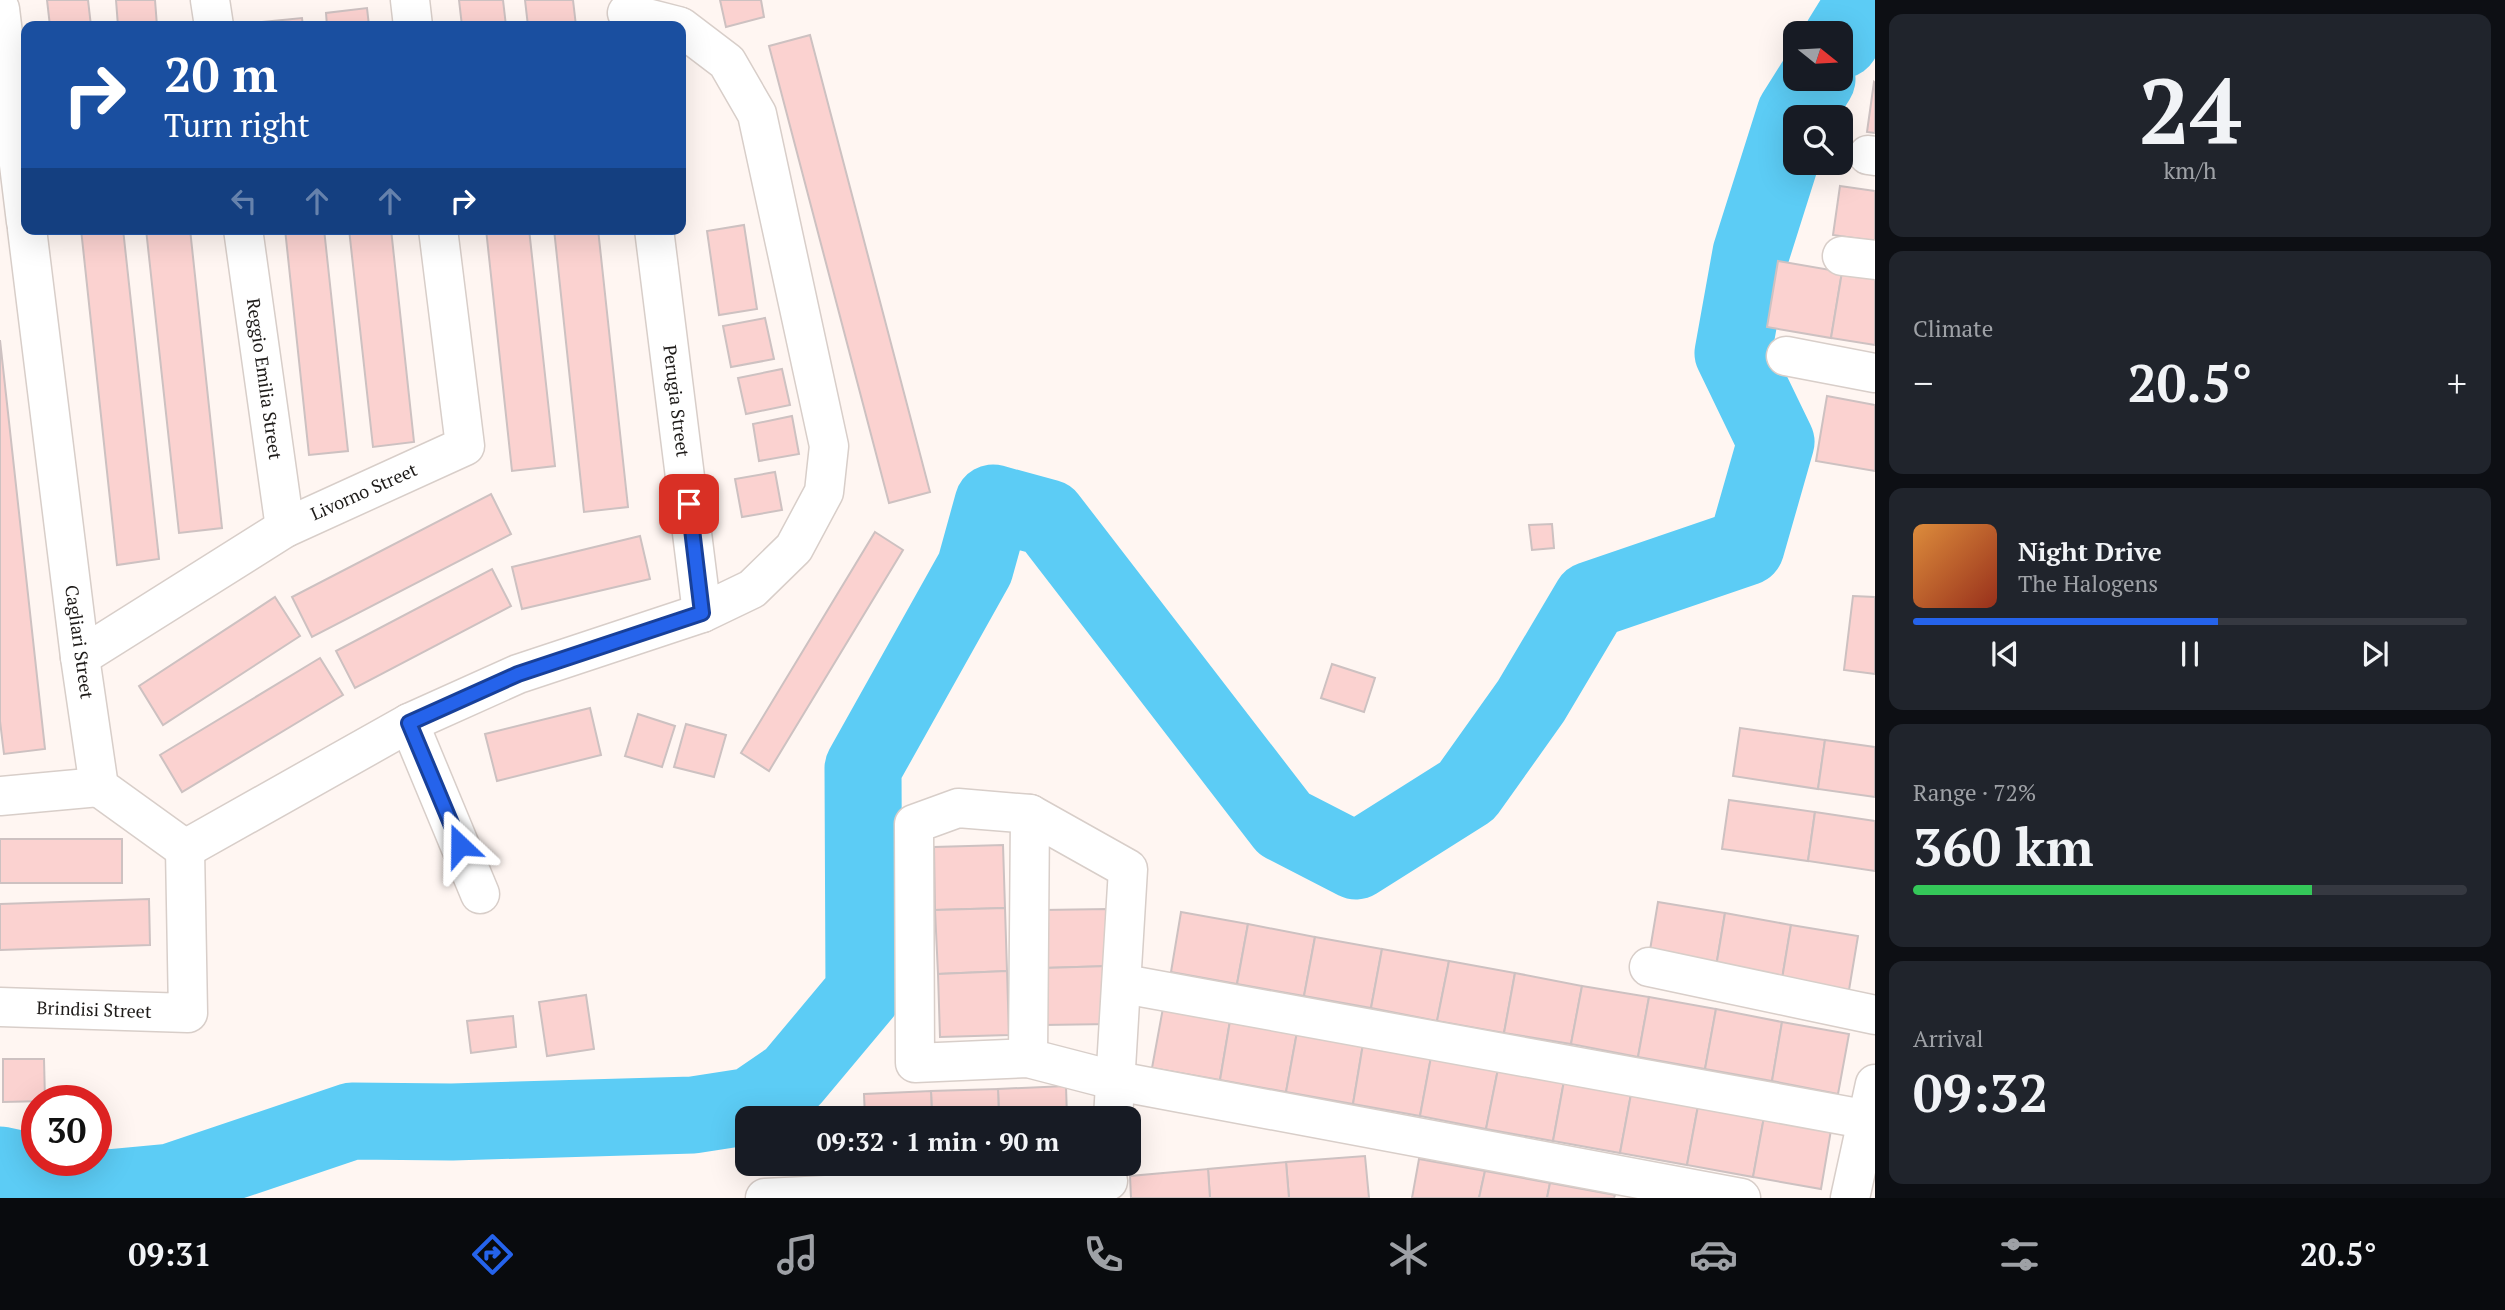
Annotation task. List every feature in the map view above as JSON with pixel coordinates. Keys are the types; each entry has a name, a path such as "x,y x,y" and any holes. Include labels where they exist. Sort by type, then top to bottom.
{"street":[{"path":"210,0 213,21"},
{"path":"410,0 413,21"},
{"path":"0,9 21,181"},
{"path":"627,13 657,21"},
{"path":"0,796 99,787 185,849 409,723 518,674 702,613 752,589 794,548 824,492 829,446 757,114 727,62 686,32"},
{"name":"Cagliari Street","path":"28,235 80,657 99,787"},
{"name":"Reggio Emilia Street","path":"244,235 285,528"},
{"name":"Livorno Street","path":"80,657 285,528 465,446 439,235"},
{"name":"Perugia Street","path":"655,235 702,613"},
{"path":"1786,356 1875,373"},
{"path":"409,723 480,894"},
{"path":"1114,1106 1116,1081 1124,984 1128,869 1030,814 958,808 914,824 915,1063 1028,1058 1116,1081 1741,1198"},
{"path":"1028,1058 1030,814"},
{"name":"Brindisi Street","path":"0,1007 188,1013 185,849"},
{"path":"1649,967 1875,1015"},
{"path":"1124,984 1873,1108 1850,1198"},
{"path":"765,1198 956,1193 1109,1181"}],"building":[{"path":"47,0 88,0 90,21 49,21"},
{"path":"116,0 155,0 157,21 118,21"},
{"path":"459,0 503,0 505,21 461,21"},
{"path":"525,0 573,0 575,21 527,21"},
{"path":"720,0 761,0 764,17 726,27"},
{"path":"367,8 368,21 327,21 326,13"},
{"path":"302,18 302,21 273,21"},
{"path":"810,35 930,492 889,503 769,46"},
{"path":"1875,83 1875,133 1867,132"},
{"path":"1840,186 1875,191 1875,241 1833,235"},
{"path":"744,225 757,309 719,315 707,231"},
{"path":"82,235 124,235 159,559 117,565"},
{"path":"147,235 191,235 222,528 179,533"},
{"path":"286,235 325,235 348,451 309,455"},
{"path":"350,235 392,235 414,442 373,447"},
{"path":"487,235 530,235 555,466 512,471"},
{"path":"555,235 599,235 628,507 584,512"},
{"path":"1778,261 1842,272 1831,338 1767,327"},
{"path":"1842,272 1875,277 1875,345 1831,338"},
{"path":"765,318 774,359 731,367 723,326"},
{"path":"0,340 45,749 4,754 0,721"},
{"path":"782,369 790,405 746,414 738,378"},
{"path":"1827,396 1875,405 1875,471 1816,461"},
{"path":"792,416 799,454 759,461 753,424"},
{"path":"775,472 782,510 742,517 735,479"},
{"path":"491,494 511,534 312,637 292,597"},
{"path":"1552,524 1554,548 1532,550 1529,525"},
{"path":"875,532 903,550 769,771 741,753"},
{"path":"640,536 650,579 522,609 512,567"},
{"path":"492,569 511,606 355,688 336,651"},
{"path":"1853,596 1875,597 1875,674 1844,670"},
{"path":"275,597 300,636 163,725 139,686"},
{"path":"320,658 343,695 182,792 160,755"},
{"path":"1332,664 1375,678 1364,712 1321,698"},
{"path":"590,708 601,755 497,781 485,734"},
{"path":"638,714 675,726 662,767 625,756"},
{"path":"686,724 726,735 714,777 674,767"},
{"path":"1740,728 1825,740 1818,789 1733,776"},
{"path":"1825,740 1875,747 1875,797 1818,789"},
{"path":"1729,800 1815,812 1808,861 1722,849"},
{"path":"1815,812 1875,821 1875,871 1808,861"},
{"path":"0,839 122,839 122,883 0,883"},
{"path":"1003,845 1005,908 935,910 934,847"},
{"path":"149,899 150,945 0,950 0,904"},
{"path":"1658,902 1725,913 1716,967 1649,956"},
{"path":"1005,908 1007,971 938,974 935,910"},
{"path":"1109,909 1110,966 1043,968 1042,910"},
{"path":"1181,912 1248,924 1237,984 1171,972"},
{"path":"1725,913 1791,925 1782,979 1716,967"},
{"path":"1248,924 1315,937 1304,996 1237,984"},
{"path":"1791,925 1858,936 1849,990 1782,979"},
{"path":"1315,937 1382,949 1371,1008 1304,996"},
{"path":"1382,949 1449,961 1437,1021 1371,1008"},
{"path":"1449,961 1515,973 1504,1033 1437,1021"},
{"path":"1110,966 1111,1024 1043,1025 1043,968"},
{"path":"1007,971 1009,1035 940,1037 938,974"},
{"path":"1515,973 1582,986 1571,1044 1504,1033"},
{"path":"1582,986 1649,997 1638,1057 1571,1044"},
{"path":"586,995 594,1049 547,1056 539,1002"},
{"path":"1649,997 1716,1009 1705,1069 1638,1057"},
{"path":"1163,1008 1230,1021 1220,1080 1152,1068"},
{"path":"1716,1009 1782,1022 1772,1081 1705,1069"},
{"path":"513,1016 516,1047 471,1053 467,1021"},
{"path":"1230,1021 1297,1032 1286,1092 1220,1080"},
{"path":"1782,1022 1849,1034 1838,1094 1772,1081"},
{"path":"1297,1032 1363,1044 1353,1104 1286,1092"},
{"path":"1363,1044 1431,1057 1420,1116 1353,1104"},
{"path":"1431,1057 1498,1069 1486,1129 1420,1116"},
{"path":"3,1059 44,1059 45,1085 21,1085 21,1102 3,1102"},
{"path":"1498,1069 1564,1081 1553,1141 1486,1129"},
{"path":"1564,1081 1631,1094 1620,1153 1553,1141"},
{"path":"1066,1086 1067,1106 999,1106 998,1089"},
{"path":"998,1089 999,1106 932,1106 931,1091"},
{"path":"931,1091 932,1106 864,1106 864,1094"},
{"path":"1631,1094 1698,1106 1687,1165 1620,1153"},
{"path":"1698,1106 1764,1117 1753,1177 1687,1165"},
{"path":"1764,1117 1831,1130 1821,1189 1753,1177"},
{"path":"1365,1156 1369,1198 1289,1198 1286,1162"},
{"path":"1419,1159 1485,1171 1479,1198 1412,1198"},
{"path":"1286,1162 1289,1198 1210,1198 1208,1169"},
{"path":"1208,1169 1210,1198 1131,1198 1130,1176"},
{"path":"1485,1171 1550,1183 1547,1198 1479,1198"},
{"path":"1550,1183 1615,1195 1614,1198 1547,1198"}],"waterway":[{"path":"1853,21 1872,0"},
{"path":"0,1165 107,1188 171,1182 352,1121 452,1122 693,1115 751,1106 792,1078 864,992 863,768 975,568 993,503 1048,518 1284,824 1356,861 1467,791 1531,701 1591,600 1746,547 1776,442 1733,353 1751,253 1795,114 1809,91"}],"route":[{"path":"460,845 409,723 518,674 702,613 689,504"}]}
